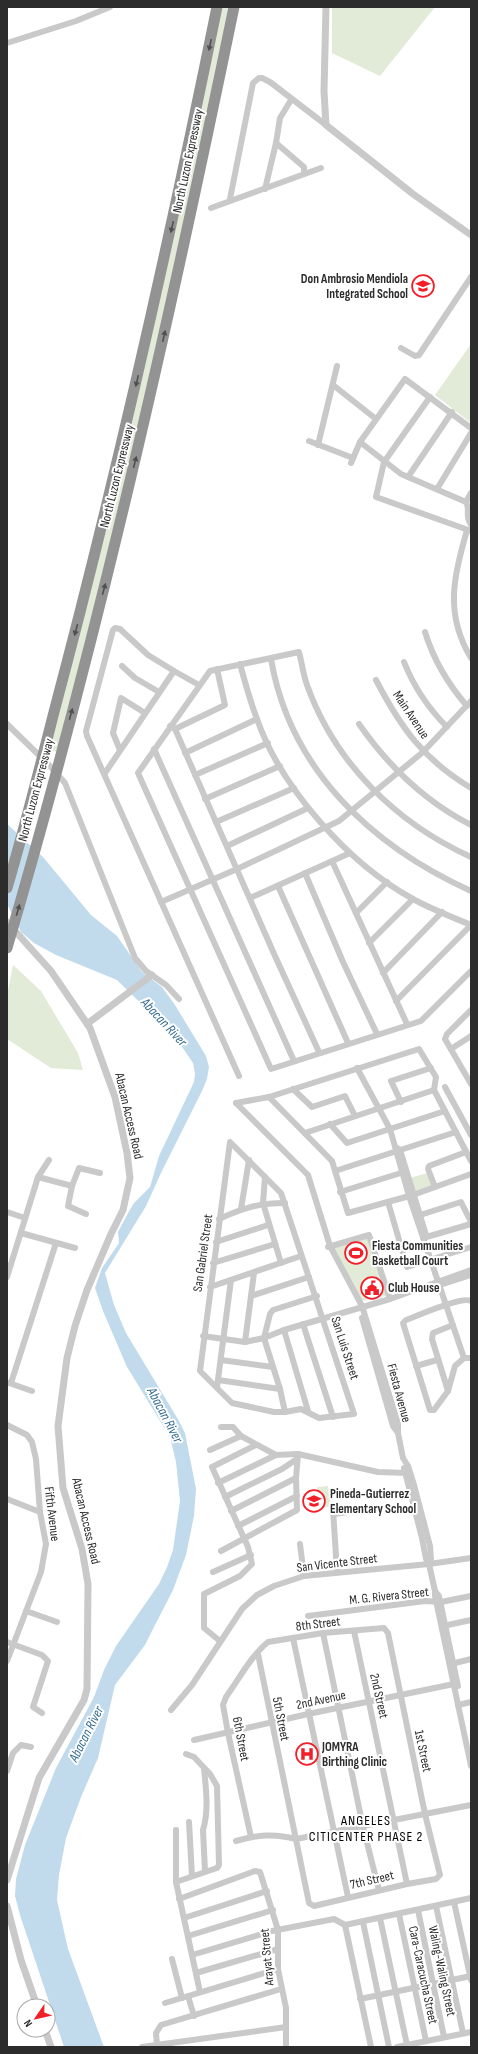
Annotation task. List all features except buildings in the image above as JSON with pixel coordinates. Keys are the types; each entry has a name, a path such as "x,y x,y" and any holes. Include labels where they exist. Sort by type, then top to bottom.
{"highway":[{"name":"North Luzon Expressway","path":"7,888 93,566 176,206 217,7"},
{"name":"North Luzon Expressway","path":"7,948 61,752 143,428 192,211 234,7"}],"street":[{"path":"7,43 76,21 110,7"},
{"path":"326,7 324,91 326,125"},
{"path":"230,199 254,80 262,78 326,125 413,194 471,235"},
{"path":"265,189 282,113 291,100"},
{"path":"276,143 304,167 304,174"},
{"path":"211,208 230,199 265,189 321,168"},
{"path":"401,348 415,356 419,355 471,277"},
{"path":"318,445 337,366"},
{"path":"309,441 352,461 360,442 405,379 452,412 471,428"},
{"path":"333,385 376,419"},
{"path":"430,396 384,462 376,497 469,531 457,567 453,607 459,634 471,658"},
{"path":"408,477 452,412"},
{"path":"437,489 471,433"},
{"path":"360,442 401,474 466,502 468,506 467,518 471,525"},
{"path":"466,502 471,493"},
{"path":"199,685 148,655 120,629 115,628 113,630 86,731 161,902 240,1076"},
{"path":"161,902 326,829 375,792 423,752 469,704 442,673 430,649 426,632"},
{"path":"471,857 427,834 400,815 375,792 354,769 326,726 306,683 299,652 208,672 172,727 154,749 138,773 271,1069 319,1052 407,1024 421,1021 471,971"},
{"path":"271,658 280,694 299,741 322,776 351,811 374,832 402,854 431,872 471,892"},
{"path":"404,662 418,692 427,706 447,726"},
{"path":"240,664 257,720 268,743 294,788 308,808 326,829 350,853 387,882 413,899 471,925 396,1001"},
{"path":"122,666 135,678 159,692"},
{"path":"172,727 225,705 217,669"},
{"path":"105,773 174,670"},
{"name":"Main Avenue","path":"376,680 400,724 423,752 449,774 471,788"},
{"path":"120,750 113,733 121,698 145,713"},
{"path":"185,753 257,720"},
{"path":"7,724 62,780 134,958 138,964 151,976 166,985 179,998"},
{"path":"359,724 376,748 398,772 438,807 471,825"},
{"path":"172,727 319,1052"},
{"path":"195,775 268,743"},
{"path":"154,749 294,1061"},
{"path":"205,799 280,766"},
{"path":"216,822 294,788"},
{"path":"226,846 308,808"},
{"path":"250,898 350,853"},
{"path":"332,861 407,1024"},
{"path":"305,873 343,962 377,1034"},
{"path":"356,913 387,882"},
{"path":"278,886 348,1043"},
{"path":"370,943 413,899"},
{"path":"383,973 442,912"},
{"name":"Abacan Access Road","path":"7,922 50,971 90,1021 115,1097 126,1146 130,1178 123,1210 87,1290 75,1326 66,1366 58,1426 63,1488 82,1549 88,1584 88,1689 84,1700 39,1778 7,1880"},
{"path":"90,1021 151,976"},
{"path":"471,1010 447,1034 445,1039 468,1073 471,1084"},
{"path":"451,1050 471,1036"},
{"path":"471,1161 434,1090 436,1079 419,1049 269,1097 332,1161 340,1192 346,1209 350,1214 411,1196 471,1174"},
{"path":"357,1068 390,1129 438,1283 464,1358"},
{"path":"401,1102 391,1081 431,1068"},
{"path":"445,1087 471,1135"},
{"path":"293,1089 312,1107 345,1096 355,1116"},
{"path":"305,1133 434,1090"},
{"name":"Fiesta Avenue","path":"269,1097 236,1105 306,1175 329,1246 360,1307 390,1404 393,1426 398,1433 431,1559 429,1564 451,1664"},
{"path":"330,1124 346,1143 445,1110"},
{"path":"335,1171 397,1149 456,1132"},
{"name":"San Luis Street","path":"199,1368 202,1373 218,1383 229,1402 285,1412 296,1409 308,1411 319,1418 355,1413 317,1296 301,1256 281,1193 230,1142"},
{"name":"San Gabriel Street","path":"199,1368 230,1142"},
{"path":"435,1187 428,1169 429,1166 466,1152"},
{"path":"7,1277 38,1177 49,1160"},
{"path":"241,1209 249,1160"},
{"path":"86,1214 68,1206 72,1186 79,1168 100,1173"},
{"path":"340,1192 404,1172"},
{"path":"38,1177 72,1186"},
{"path":"265,1177 262,1203 281,1263"},
{"path":"220,1219 241,1209 262,1203 285,1202"},
{"path":"388,1202 406,1266 408,1267 432,1261 471,1247"},
{"path":"418,1216 461,1202 471,1223 425,1238"},
{"path":"7,1212 25,1218"},
{"path":"216,1242 268,1225"},
{"path":"21,1233 75,1248"},
{"path":"329,1246 369,1235 390,1298"},
{"path":"32,1391 9,1383 56,1243"},
{"path":"213,1263 275,1244"},
{"path":"210,1287 301,1256"},
{"path":"438,1283 471,1270"},
{"path":"245,1342 254,1273"},
{"path":"203,1336 245,1342 264,1338 303,1324 438,1283 471,1275"},
{"path":"251,1296 309,1277"},
{"path":"231,1280 218,1383 280,1389"},
{"path":"285,1412 280,1389 264,1338 271,1312 317,1296"},
{"path":"471,1301 467,1300 446,1306 404,1321 404,1326 430,1410 434,1410 448,1391 455,1366 464,1358 471,1358"},
{"path":"303,1324 333,1417"},
{"path":"448,1391 437,1360 432,1335 452,1325"},
{"path":"284,1330 308,1411"},
{"path":"221,1360 273,1367"},
{"path":"416,1366 437,1360"},
{"name":"Fifth Avenue","path":"7,1425 27,1435 32,1442 36,1459 40,1512 46,1544 44,1560 26,1610 10,1643 7,1661"},
{"path":"221,1426 233,1428 241,1436 276,1455 297,1456 378,1472 408,1473"},
{"path":"210,1450 241,1436"},
{"path":"220,1641 204,1628 204,1594 240,1576 252,1564 251,1555 218,1483 212,1466 256,1445"},
{"path":"218,1483 276,1455"},
{"path":"221,1551 297,1510 297,1456"},
{"path":"225,1497 282,1469 297,1456"},
{"path":"231,1511 296,1478"},
{"path":"238,1526 297,1496"},
{"path":"7,1499 40,1512"},
{"path":"337,1572 333,1512 348,1512"},
{"path":"300,1544 304,1576"},
{"path":"213,1572 251,1555"},
{"name":"San Vicente Street","path":"171,1710 192,1685 242,1609 257,1595 274,1586 304,1576 429,1564 471,1558"},
{"name":"M. G. Rivera Street","path":"308,1616 425,1602 438,1602 471,1596"},
{"path":"26,1610 57,1622"},
{"path":"443,1626 471,1620"},
{"name":"8th Street","path":"258,1654 268,1642 323,1633 386,1629"},
{"name":"1st Street","path":"386,1629 440,1873 439,1877"},
{"name":"2nd Street","path":"354,1631 407,1884"},
{"path":"323,1633 363,1827 379,1890"},
{"path":"293,1638 348,1897"},
{"path":"10,1643 42,1655 48,1661 33,1707 42,1713"},
{"name":"5th Street","path":"258,1654 310,1905"},
{"name":"6th Street","path":"251,1837 228,1733 224,1702 258,1654"},
{"path":"451,1664 471,1659"},
{"path":"451,1664 471,1766"},
{"path":"451,1664 471,1746"},
{"name":"2nd Avenue","path":"194,1740 400,1694 454,1684"},
{"path":"460,1704 471,1702"},
{"path":"7,1771 17,1748 21,1745 31,1747"},
{"path":"176,1882 217,1868 219,1865 217,1786 210,1774 194,1757 186,1754"},
{"path":"204,1769 206,1800 205,1823 203,1830 205,1871"},
{"path":"236,1841 251,1837 275,1835 296,1840 471,1805"},
{"path":"189,1822 192,1876"},
{"path":"176,1830 176,1882 200,1992"},
{"name":"Arayat Street","path":"179,1899 255,1871 258,1871 261,1874 278,1930 278,1969 286,2008 286,2047"},
{"name":"7th Street","path":"310,1905 314,1906 379,1890 436,1879 439,1877"},
{"path":"184,1918 267,1891"},
{"path":"192,1955 278,1930 334,1919 345,1926 471,1898"},
{"path":"360,1999 471,1977 454,1902"},
{"path":"7,1906 34,1998"},
{"path":"436,1906 463,2034"},
{"path":"188,1936 273,1910"},
{"name":"Waling-Waling Street","path":"418,1910 444,2037"},
{"name":"Cara-Caracucha Street","path":"399,1914 426,2041"},
{"path":"380,1918 407,2045"},
{"path":"363,1922 389,2047"},
{"path":"345,1926 371,2047"},
{"path":"196,1973 278,1949"},
{"path":"172,1959 185,1997 194,2016"},
{"path":"165,2003 278,1969"},
{"path":"161,2045 156,2035 159,2026 281,1989"},
{"path":"142,2047 286,2027"},
{"path":"397,2047 471,2032"}],"green space":[{"path":"221,7 230,7 154,370 58,752 48,750"},
{"path":"332,7 435,7 380,76 332,53"},
{"path":"471,344 471,423 435,395"},
{"path":"13,965 41,991 78,1053 83,1070 51,1068 7,1039 7,996"},
{"path":"428,1173 432,1186 413,1192 409,1178"},
{"path":"368,1236 388,1295 361,1301 334,1248"},
{"path":"328,1486 331,1506 320,1508 317,1487"}],"water":[{"name":"Abacan River","path":"7,824 43,857 91,915 117,936 142,972 162,987 175,1005 206,1056 209,1067 207,1079 202,1091 146,1206 105,1273 114,1305 126,1333 185,1433 196,1489 194,1516 186,1555 173,1590 145,1645 115,1685 98,1758 81,1797 66,1838 59,1875 57,1900 68,1949 104,2047 64,2047 56,2023 56,1998 48,1998 20,1915 15,1896 16,1879 25,1845 56,1768 94,1697 104,1670 116,1646 159,1584 173,1550 180,1501 176,1462 170,1437 127,1367 103,1311 95,1288 102,1268 119,1243 118,1232 128,1213 134,1203 150,1187 159,1156 194,1082 195,1074 193,1063 176,1038 117,980 56,955 34,943 21,932 7,904"}],"place":[{"name":"Don Ambrosio Mendiola Integrated School","path":"423,286"},
{"name":"Fiesta Communities Basketball Court","path":"356,1253"},
{"name":"Club House","path":"372,1288"},
{"name":"Pineda-Gutierrez Elementary School","path":"314,1501"},
{"name":"JOMYRA Birthing Clinic","path":"307,1754"}],"district":[{"name":"ANGELES CITICENTER PHASE 2","path":"366,1828"}]}
